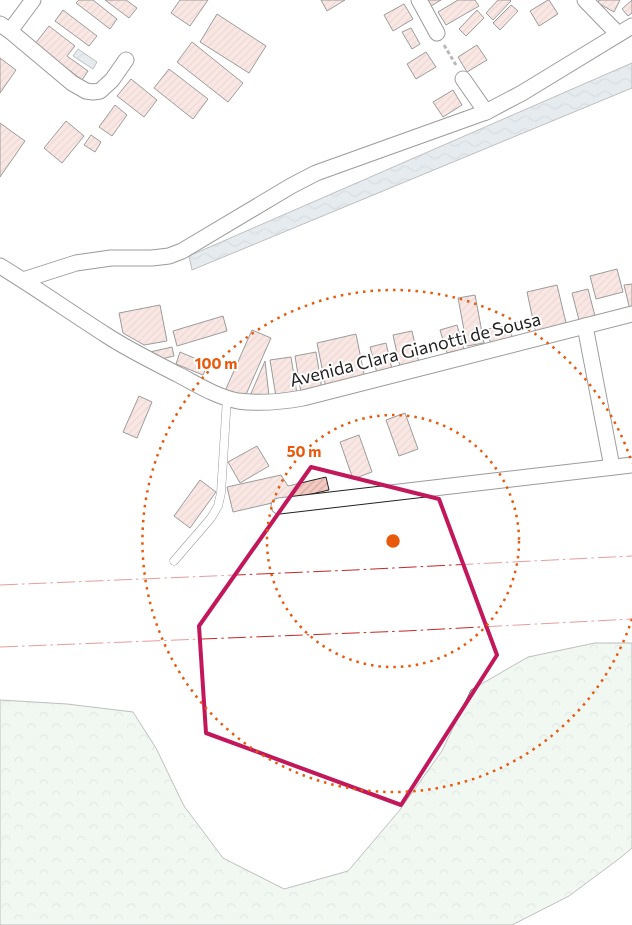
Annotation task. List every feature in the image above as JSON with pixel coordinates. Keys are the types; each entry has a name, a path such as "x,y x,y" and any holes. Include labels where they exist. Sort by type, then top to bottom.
{"street":[{"path":"33,0 5,28 72,82 86,91 100,91 112,80 126,60"},
{"path":"419,0 437,33"},
{"path":"585,0 618,34"},
{"path":"23,280 76,263 111,258 152,258 169,256 182,251 316,173 486,112 522,93 632,26"},
{"path":"463,79 486,112"},
{"name":"Avenida Clara Gianotti de Sousa","path":"0,266 142,356 216,394 254,403 303,398 632,314"},
{"path":"585,326 612,467"},
{"path":"279,506 632,465"}],"lane":[{"path":"174,562 211,518 218,506 221,493 227,398"}],"path":[{"path":"437,33 463,79"}],"highlighted area":[{"path":"311,467 439,499 497,655 401,805 206,733 199,626"}],"green space":[{"path":"595,643 632,643 632,848 569,896 512,925 0,925 0,700 67,704 133,712 156,748 184,806 223,858 284,889 348,871 399,811 442,751 471,690 528,657"}],"water":[{"path":"78,49 97,62 93,69 73,56"},
{"path":"632,63 632,88 192,270 189,256"}],"building":[{"path":"79,0 93,0 117,19 110,29 76,3"},
{"path":"105,0 126,0 137,8 129,18"},
{"path":"180,0 208,0 190,26 171,13"},
{"path":"321,0 345,0 327,11"},
{"path":"427,0 441,0 431,6"},
{"path":"458,0 475,0 479,6 446,25 438,12"},
{"path":"498,0 511,1 493,20 486,13"},
{"path":"548,0 558,14 539,26 530,11"},
{"path":"599,0 620,0 614,12 598,3"},
{"path":"632,0 632,13 628,16 622,9"},
{"path":"404,4 413,19 393,31 384,15"},
{"path":"511,5 518,11 500,30 493,23"},
{"path":"63,10 97,36 89,46 55,21"},
{"path":"477,10 484,18 466,36 459,29"},
{"path":"217,14 266,46 249,73 200,42"},
{"path":"49,26 75,46 67,56 88,71 82,80 35,44"},
{"path":"411,28 420,44 412,49 402,32"},
{"path":"192,42 243,83 228,102 177,62"},
{"path":"477,45 487,60 467,72 458,57"},
{"path":"426,52 436,67 416,79 407,64"},
{"path":"0,58 16,70 0,93"},
{"path":"169,69 208,99 193,119 154,88"},
{"path":"131,79 157,100 144,117 117,96"},
{"path":"453,90 462,105 443,117 433,102"},
{"path":"115,105 127,115 112,136 99,127"},
{"path":"66,121 84,136 62,163 44,148"},
{"path":"0,123 25,141 0,177"},
{"path":"91,135 101,142 95,152 84,145"},
{"path":"617,269 623,292 596,299 590,276"},
{"path":"632,284 632,310 630,310 624,285"},
{"path":"557,285 567,327 536,334 527,292"},
{"path":"588,289 596,320 580,324 572,293"},
{"path":"475,295 484,343 467,346 458,298"},
{"path":"160,305 167,341 144,345 123,333 119,313"},
{"path":"223,316 227,331 177,346 173,331"},
{"path":"457,325 464,349 447,353 440,330"},
{"path":"510,325 513,343 491,347 488,329"},
{"path":"252,330 271,338 244,399 225,391"},
{"path":"412,331 419,363 400,367 393,335"},
{"path":"356,334 365,379 326,388 317,343"},
{"path":"386,343 392,369 377,373 370,347"},
{"path":"172,347 174,356 161,359 150,352"},
{"path":"180,352 208,364 203,375 176,364"},
{"path":"316,352 322,389 301,393 295,356"},
{"path":"291,357 297,394 276,397 270,360"},
{"path":"265,361 269,396 249,398"},
{"path":"139,396 152,402 137,438 123,432"},
{"path":"405,413 418,449 399,456 386,420"},
{"path":"359,435 372,472 353,479 340,442"},
{"path":"257,446 269,466 240,483 228,462"},
{"path":"281,475 288,486 326,477 329,490 233,512 227,487"},
{"path":"200,480 216,492 190,528 174,516"}],"power":[{"path":"0,585 632,556"},
{"path":"0,647 405,631 632,619"}]}
